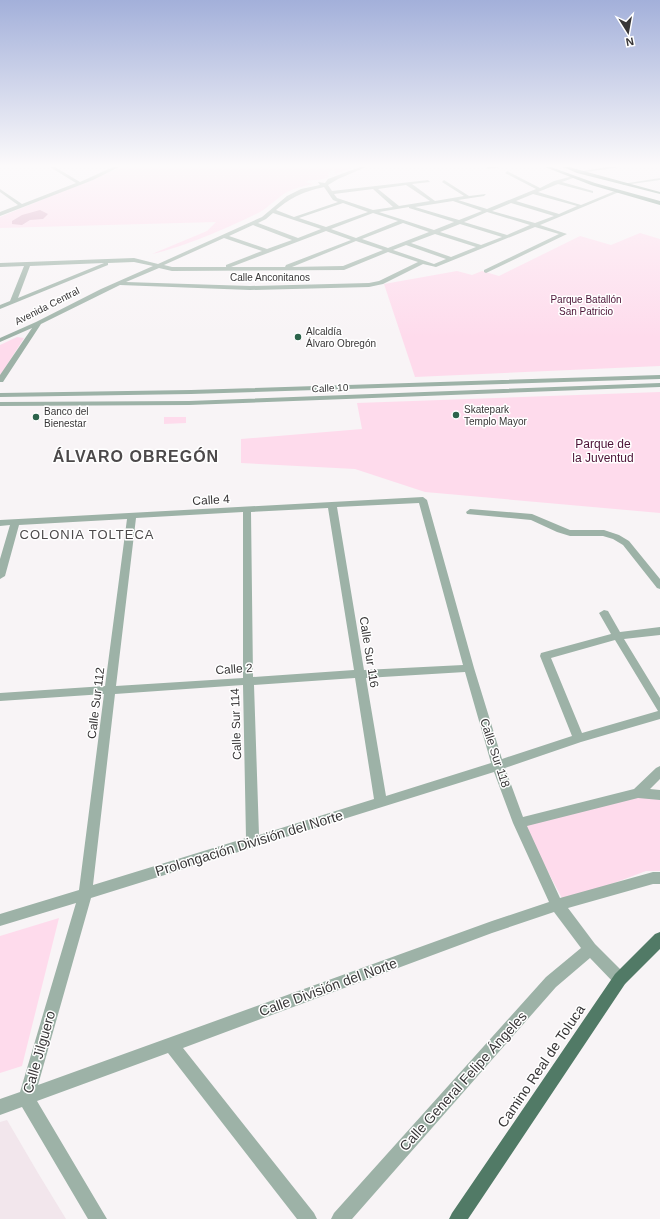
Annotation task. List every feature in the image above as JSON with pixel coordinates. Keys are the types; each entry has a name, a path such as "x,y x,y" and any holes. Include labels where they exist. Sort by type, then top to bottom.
{"main road":[{"name":"Camino Real de Toluca","path":"458,1219 620,979 660,939"}],"street":[{"name":"Avenida Central","path":"103,290 112,282 150,263 240,224"},
{"name":"Avenida Central","path":"0,340 38,324 103,290 251,224"},
{"path":"255,224 298,240"},
{"path":"312,224 434,266 534,225"},
{"path":"220,268 340,224"},
{"path":"0,265 134,260 172,269 281,268 396,224"},
{"path":"412,224 481,247"},
{"path":"281,268 302,278 344,268 453,224"},
{"path":"464,224 506,236"},
{"path":"486,271 564,234 530,224"},
{"path":"224,236 267,251"},
{"path":"406,243 452,259"},
{"path":"0,307 114,261"},
{"name":"Calle Anconitanos","path":"112,282 119,284 242,288 302,278 375,284 381,283 423,262"},
{"path":"13,302 28,264"},
{"path":"0,302 13,302"},
{"path":"0,380 38,324"},
{"name":"Calle 10","path":"0,395 199,392 660,377"},
{"name":"Calle 10","path":"0,404 189,403 660,385"},
{"name":"Calle 4","path":"0,523 423,500"},
{"name":"Calle Sur 118","path":"423,500 469,668 498,765 519,823 557,905 590,949 620,979"},
{"name":"Calle Sur 116","path":"332,505 381,803"},
{"name":"Calle Sur 114","path":"247,510 248,681 253,842"},
{"path":"470,512 532,517 541,519 563,532 611,534 626,543 660,586"},
{"name":"Calle Sur 112","path":"85,894 132,516"},
{"path":"0,576 15,522"},
{"path":"604,613 616,636 660,708"},
{"path":"579,738 545,656 616,636 660,631"},
{"name":"Calle 2","path":"0,697 469,668"},
{"name":"Prolongación División del Norte","path":"0,920 381,803 579,738 660,715"},
{"path":"638,793 660,771"},
{"path":"519,823 638,793 660,795"},
{"name":"Calle División del Norte","path":"0,1107 492,927 557,905 652,878 660,878"},
{"name":"Calle Jilguero","path":"85,894 26,1098 98,1219"},
{"name":"Calle General Felipe Ángeles","path":"340,1219 551,982 590,949"},
{"path":"171,1045 308,1219"}],"shaded area":[{"path":"7,1120 66,1219 0,1219 0,1122"}],"green space":[{"path":"0,224 148,224 0,228"},
{"path":"214,224 235,224 192,242 152,254 207,231"},
{"name":"Parque Batallón San Patricio","path":"640,233 660,239 660,366 415,377 384,284 457,271 472,275 482,271 499,276 580,236 611,245"},
{"path":"17,337 24,338 0,376 0,345"},
{"name":"Parque de la Juventud","path":"660,392 660,513 425,492 355,469 241,463 241,439 362,429 357,403"},
{"path":"164,417 186,417 186,423 164,424"},
{"path":"638,795 660,797 660,871 646,871 564,902 523,825"},
{"path":"59,918 22,1066 0,1073 0,936"}],"place":[{"name":"Alcaldía Álvaro Obregón","path":"298,337"},
{"name":"Skatepark Templo Mayor","path":"456,415"},
{"name":"Banco del Bienestar","path":"36,417"}],"district":[{"name":"ÁLVARO OBREGÓN","path":"136,456"},
{"name":"COLONIA TOLTECA","path":"87,534"}]}
